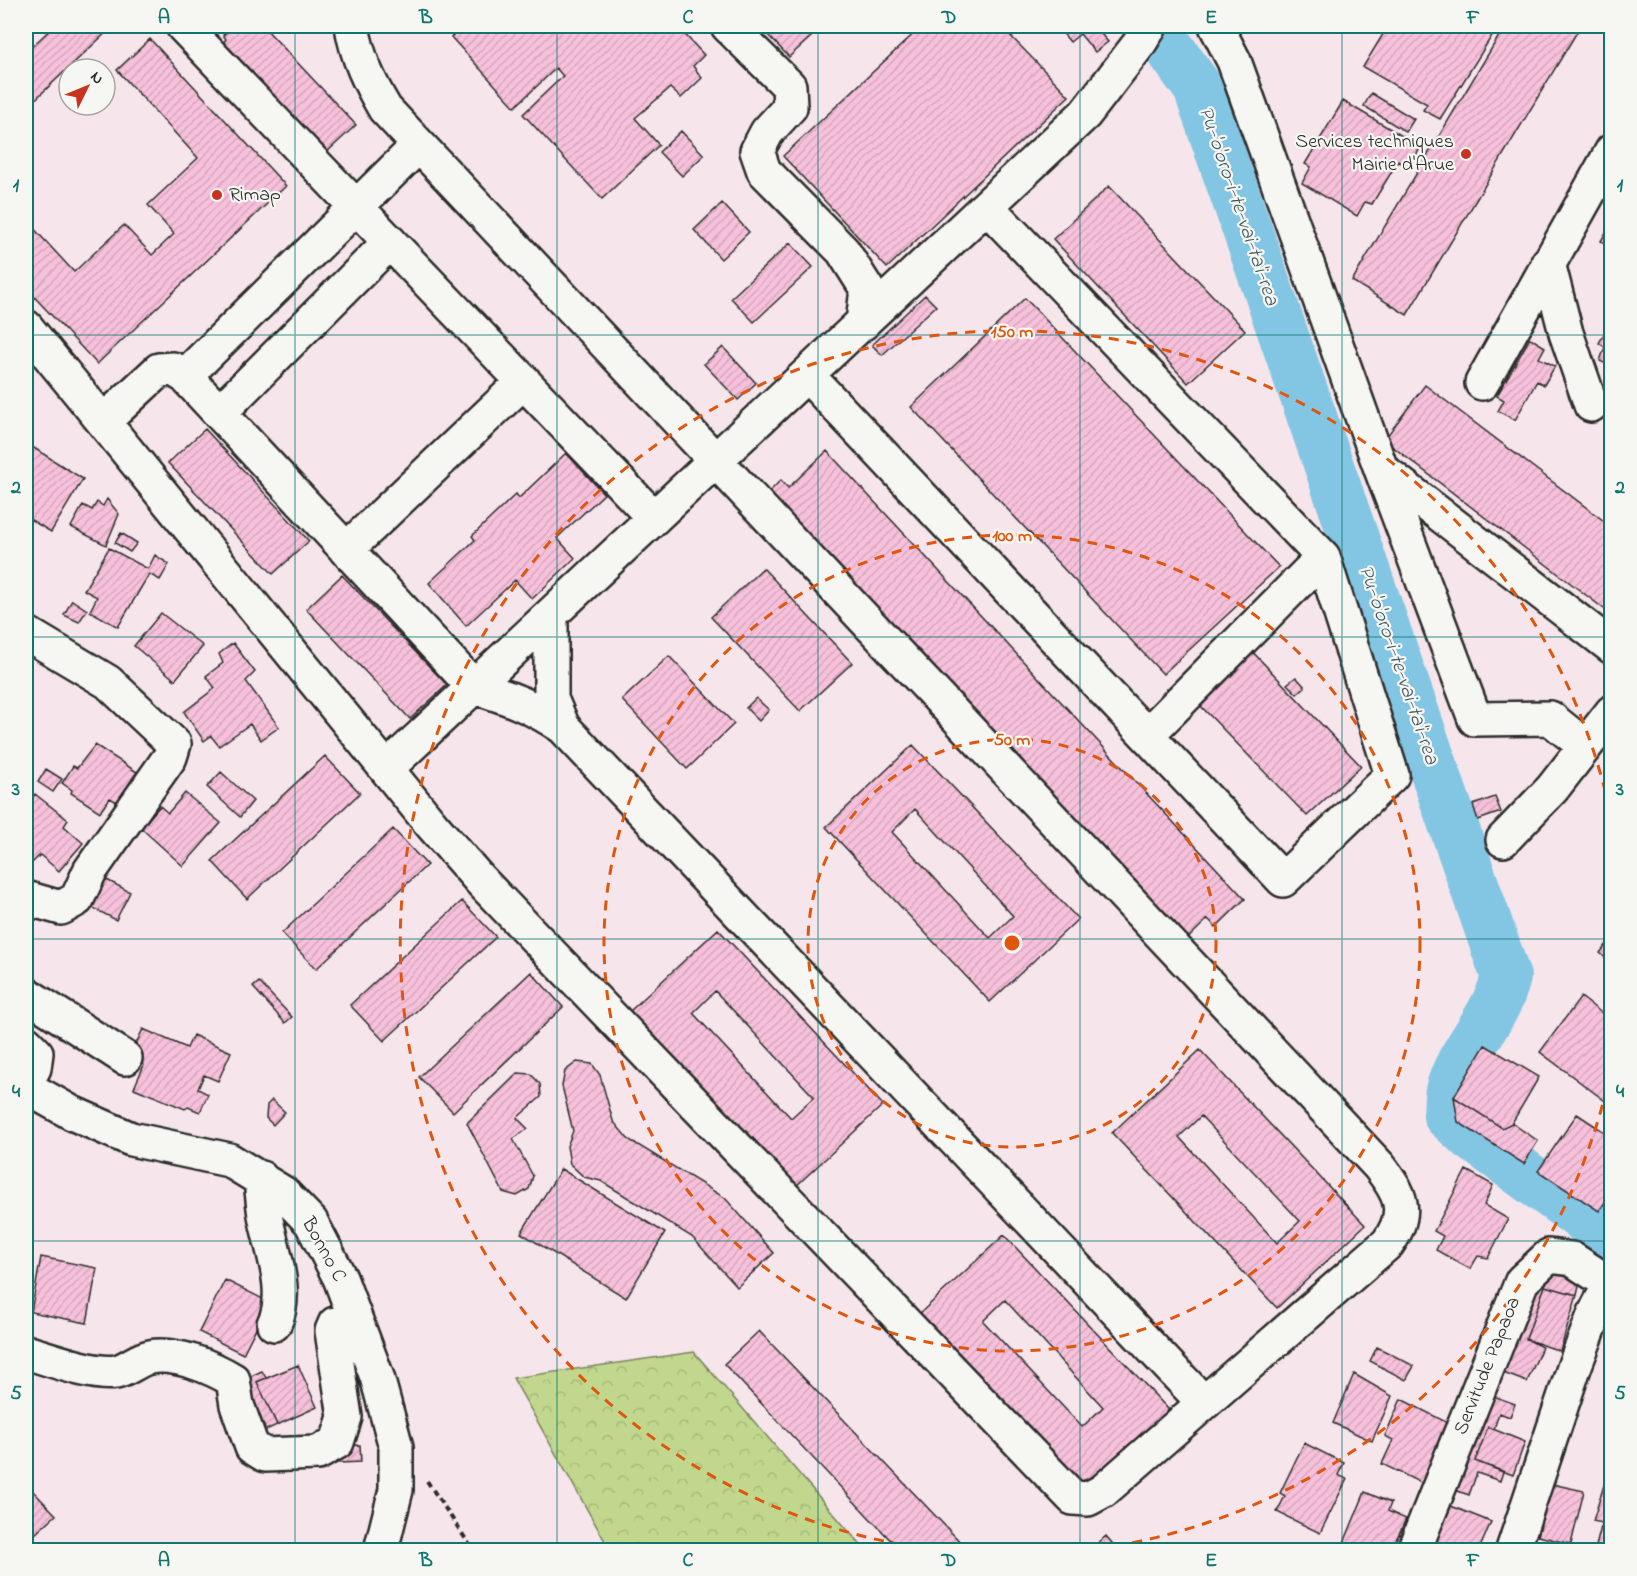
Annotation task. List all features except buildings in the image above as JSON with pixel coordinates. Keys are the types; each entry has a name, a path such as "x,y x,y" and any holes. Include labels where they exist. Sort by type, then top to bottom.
{"street":[{"path":"183,26 654,518"},
{"path":"26,327 480,880 1073,1498 1089,1499 1103,1491 1388,1243 1400,1227 1402,1205 1393,1184 1379,1166 385,109 367,79 356,48 352,26"},
{"path":"729,26 789,86 790,107 767,132 758,151 764,171 843,251 867,289 863,322"},
{"path":"1216,26 1234,61 1381,469 1475,719 1550,718 1585,746"},
{"path":"387,768 1085,114 1145,35"},
{"path":"185,376 419,145"},
{"path":"1482,383 1611,151"},
{"path":"807,375 1282,880 1392,775 1323,557 987,207"},
{"path":"219,413 390,242"},
{"path":"1548,263 1566,333 1591,405"},
{"path":"104,421 159,370 173,369 185,376 474,687 512,698 539,710 563,728 1204,1403"},
{"path":"346,550 524,381"},
{"path":"1381,469 1611,647"},
{"path":"1147,735 1323,557"},
{"path":"551,615 550,699 563,728"},
{"path":"26,633 108,682 174,744 170,757 90,871 77,899 60,908 26,898"},
{"path":"1503,840 1552,789 1611,712"},
{"path":"26,994 125,1058"},
{"path":"26,1043 36,1053 34,1068 26,1085"},
{"name":"Bonno C","path":"26,1085 72,1113 131,1139 229,1160 283,1193 312,1222 340,1278 377,1377 396,1447 396,1491 381,1551"},
{"path":"261,1178 265,1214 277,1264 280,1312 274,1324"},
{"name":"Servitude Papaoa","path":"1414,1551 1522,1281 1549,1256 1572,1259 1611,1284"},
{"path":"1513,1551 1575,1365 1611,1284"},
{"path":"26,1352 82,1369 115,1372 150,1357 185,1360 217,1370 233,1380 237,1404 252,1447 265,1455 318,1453 337,1442 345,1417 332,1331 335,1324 355,1319"}],"path":[{"path":"396,1447 425,1479 473,1551"}],"green space":[{"path":"694,1352 865,1550 610,1550 513,1378"}],"waterway":[{"name":"Pu-'o'oro-i-te-vai-ta'i-rea","path":"1154,26 1198,88 1506,977 1494,1007 1455,1076 1449,1094 1448,1115 1469,1134 1612,1238"}],"place":[{"name":"Services techniques Mairie d'Arue","path":"1466,154"},
{"name":"Rimap","path":"217,195"}]}
